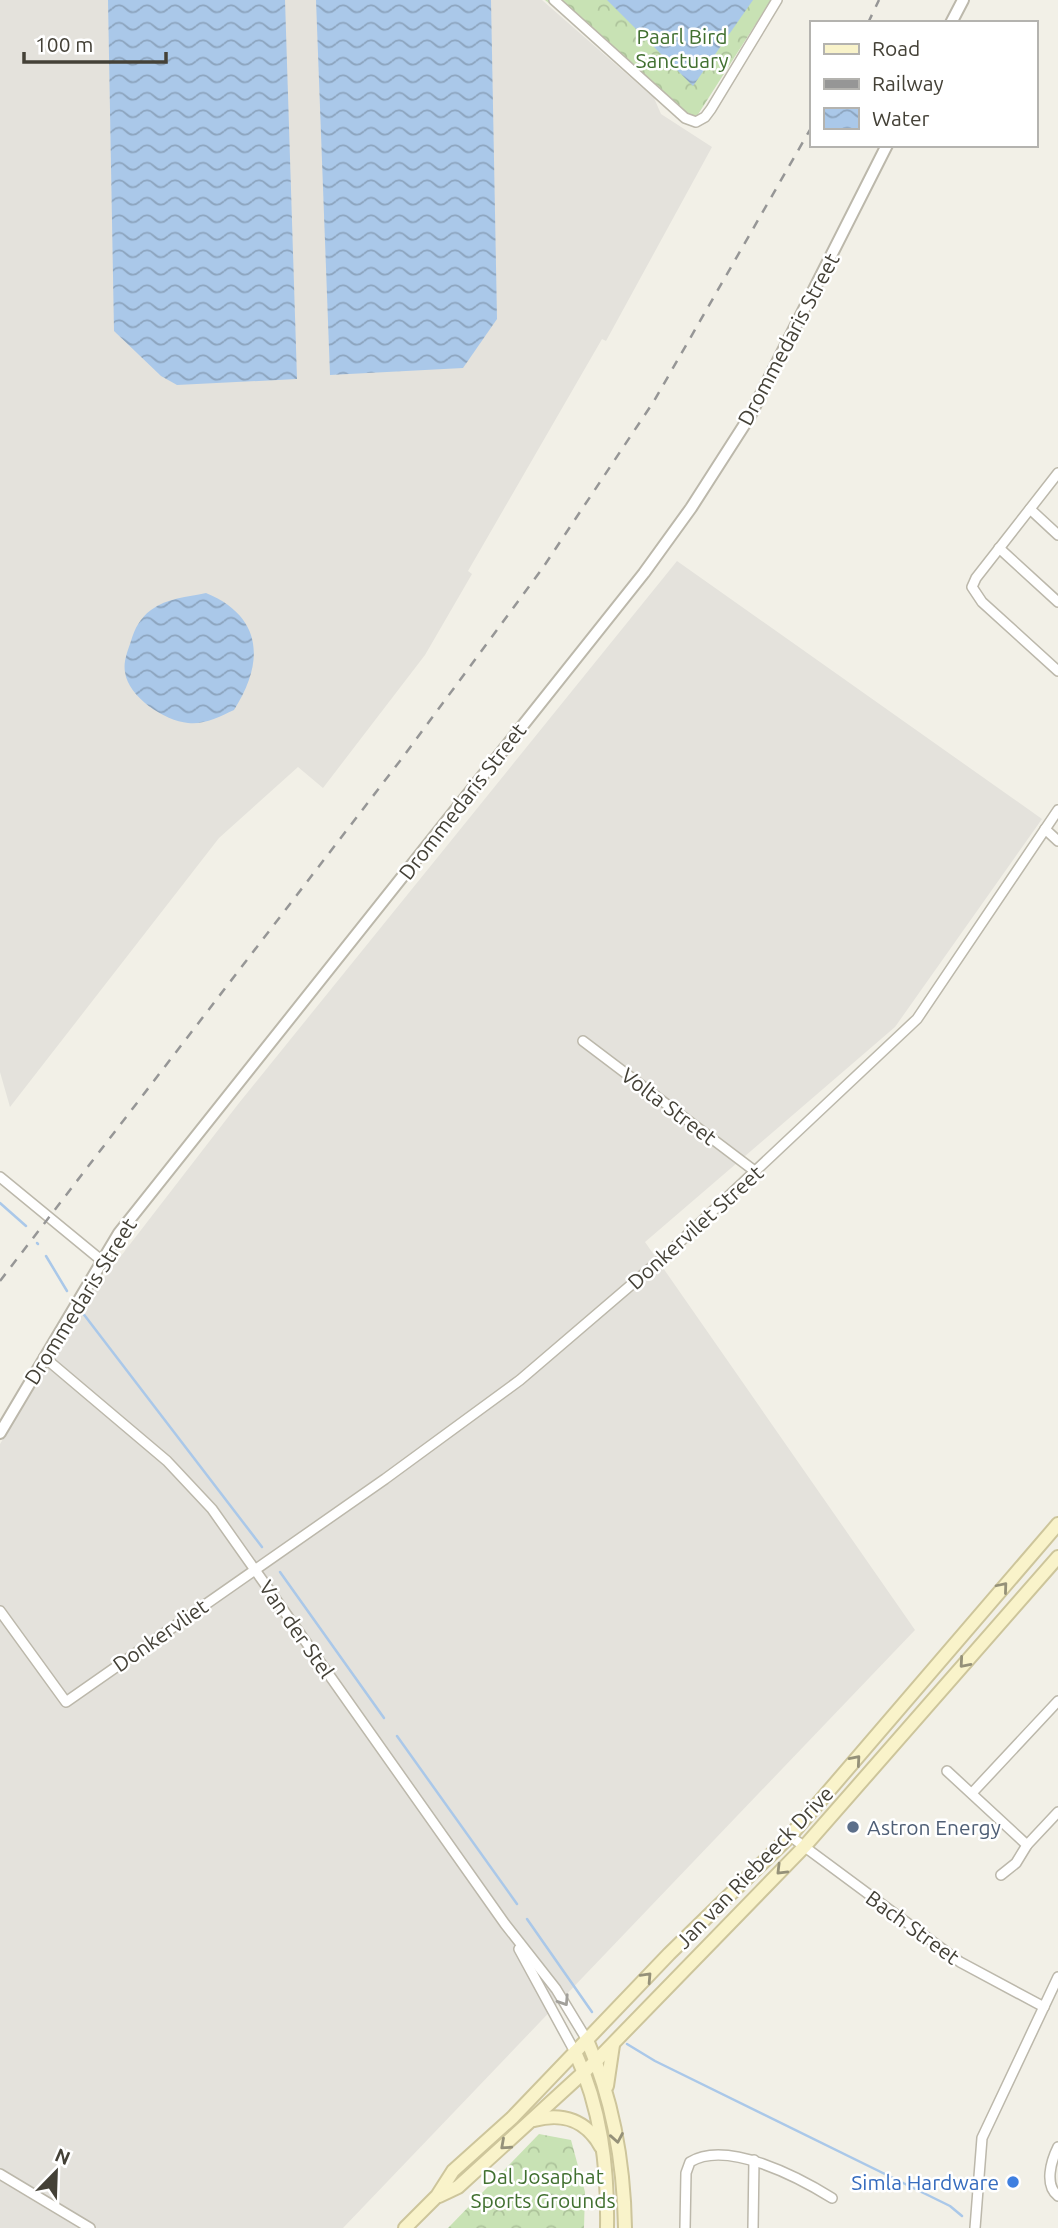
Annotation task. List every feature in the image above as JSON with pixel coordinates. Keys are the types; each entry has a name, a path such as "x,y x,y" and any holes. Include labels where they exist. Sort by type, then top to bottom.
{"main road":[{"name":"Jan van Riebeeck Drive","path":"405,2228 437,2196 453,2171 512,2118 669,1954 790,1836 1058,1524"},
{"name":"Jan van Riebeeck Drive","path":"437,2196 458,2187 613,2045 804,1847 1058,1557"},
{"name":"Van der Stel","path":"587,2040 607,2094 622,2167 625,2228"},
{"path":"607,2094 613,2045"},
{"name":"Van der Stel","path":"575,2052 595,2105 604,2154 607,2228"},
{"path":"532,2121 551,2117 571,2119 590,2132 604,2154"}],"street":[{"path":"554,0 685,118 696,122 711,109 777,0"},
{"path":"952,21 963,0"},
{"name":"Drommedaris Street","path":"0,1433 101,1260 144,1200 668,542 755,405 886,147"},
{"path":"1058,473 976,578 973,592 1058,671"},
{"path":"1030,509 1058,535"},
{"path":"999,548 1058,602"},
{"name":"Donkervilet Street","path":"255,1568 520,1380 619,1296 756,1172 917,1019 1058,810"},
{"path":"1045,830 1058,841"},
{"name":"Volta Street","path":"583,1041 756,1172"},
{"path":"0,1177 101,1260"},
{"name":"Van der Stel","path":"44,1357 191,1484 255,1568 513,1935 556,1989 587,2040"},
{"name":"Donkervliet","path":"0,1611 66,1702 255,1568"},
{"path":"973,1792 1058,1701"},
{"path":"947,1771 1027,1844"},
{"path":"1001,1875 1016,1863 1027,1844 1058,1812"},
{"name":"Bach Street","path":"790,1836 960,1962 1044,2007"},
{"name":"Van der Stel","path":"513,1935 575,2052"},
{"path":"975,2228 982,2138 1058,1977"},
{"path":"1058,2147 1051,2162 1050,2186 1058,2196"},
{"path":"685,2228 686,2173 690,2162 700,2158 754,2160 832,2198"},
{"path":"753,2228 754,2160"},
{"path":"0,2174 90,2228"}],"shaded area":[{"path":"0,0 542,0 654,98 661,114 712,147 606,341 602,339 468,571 472,574 425,655 323,788 298,767 219,838 10,1107 0,1072"},
{"path":"677,561 1042,819 895,1027 645,1242 915,1630 343,2228 0,2228 0,1444 87,1300 239,1103"}],"green space":[{"name":"Paarl Bird Sanctuary","path":"545,0 771,0 697,116 687,115"},
{"name":"Dal Josaphat Sports Grounds","path":"539,2134 571,2140 585,2192 584,2228 448,2228"}],"water":[{"path":"108,0 285,0 297,379 177,385 161,376 114,331"},
{"path":"316,0 491,0 497,319 463,368 330,375"},
{"path":"607,0 753,0 693,86"},
{"path":"206,593 225,603 239,615 248,628 254,659 244,692 234,710 206,722 188,723 159,713 140,699 128,681 125,660 136,628 147,613 170,600"}],"waterway":[{"path":"0,1203 26,1226"},
{"path":"46,1256 67,1291"},
{"path":"82,1312 262,1547"},
{"path":"280,1572 384,1718"},
{"path":"397,1736 517,1904"},
{"path":"527,1919 592,2012"},
{"path":"627,2044 655,2061 950,2206 962,2216"}],"railway":[{"path":"869,21 879,0"},
{"path":"0,1281 403,757 542,569 654,401 810,130"}],"place":[{"name":"Astron Energy","path":"853,1827"},
{"name":"Simla Hardware","path":"1013,2182"}]}
